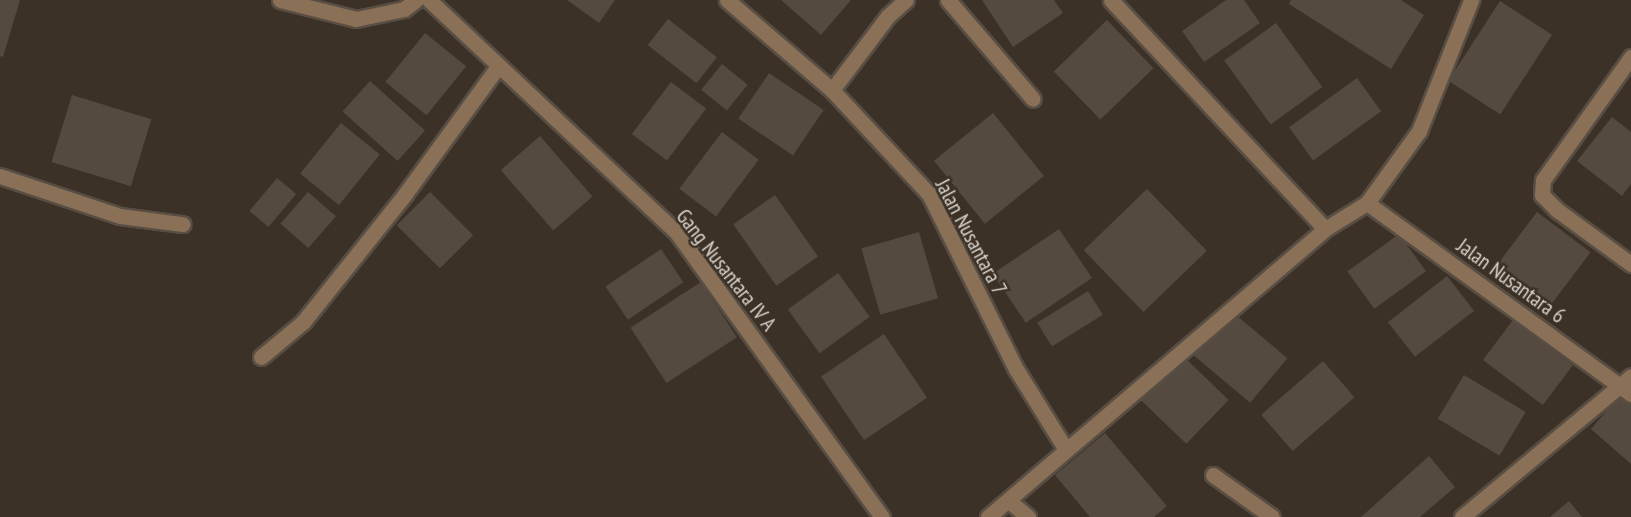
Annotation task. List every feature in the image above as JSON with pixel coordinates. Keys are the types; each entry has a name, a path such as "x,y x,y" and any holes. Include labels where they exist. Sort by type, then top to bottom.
{"street":[{"path":"280,0 356,19 404,9 416,0"},
{"name":"Gang Nusantara IV A","path":"429,0 497,68 677,233 882,517"},
{"name":"Jalan Nusantara 7","path":"728,0 832,90 929,194 1016,369 1065,448"},
{"path":"832,90 888,16 906,0"},
{"path":"948,0 1033,99"},
{"path":"1111,0 1326,229"},
{"path":"988,517 1010,501 1065,448 1326,229 1367,203 1419,131 1471,0"},
{"path":"1631,57 1543,180 1542,195 1557,210 1631,264"},
{"path":"261,357 303,322 497,68"},
{"path":"0,176 120,216 182,224"},
{"name":"Jalan Nusantara 6","path":"1367,203 1627,385"},
{"path":"1462,517 1627,385"},
{"path":"1213,475 1272,517"},
{"path":"1010,501 1028,517"}],"building":[{"path":"0,0 20,0 3,57 0,56"},
{"path":"567,0 615,0 599,23"},
{"path":"781,0 851,0 821,35"},
{"path":"982,0 1054,0 1063,13 1013,47"},
{"path":"1226,0 1244,0 1260,23 1204,62 1182,31"},
{"path":"1291,0 1401,0 1424,15 1391,69 1289,4"},
{"path":"1500,1 1552,35 1500,114 1448,81"},
{"path":"668,19 717,57 697,83 648,45"},
{"path":"1107,20 1154,68 1100,120 1054,71"},
{"path":"1276,23 1322,87 1271,125 1224,61"},
{"path":"425,33 466,66 427,115 385,82"},
{"path":"722,64 748,85 727,110 701,90"},
{"path":"769,73 824,110 793,156 738,119"},
{"path":"1357,78 1381,111 1313,161 1289,127"},
{"path":"370,81 425,131 398,161 343,111"},
{"path":"671,82 706,108 667,160 632,134"},
{"path":"72,95 151,119 131,186 52,162"},
{"path":"993,113 1044,176 985,224 934,161"},
{"path":"1612,117 1631,132 1631,184 1622,196 1577,161"},
{"path":"341,123 380,154 339,205 300,174"},
{"path":"722,132 759,160 716,216 679,189"},
{"path":"540,136 592,196 553,230 501,170"},
{"path":"277,178 296,194 269,227 249,211"},
{"path":"1147,189 1207,251 1143,312 1084,250"},
{"path":"308,192 336,216 308,248 280,224"},
{"path":"430,192 473,235 440,268 397,225"},
{"path":"775,195 818,256 776,286 733,224"},
{"path":"1537,212 1591,252 1547,311 1493,270"},
{"path":"1059,229 1092,278 1026,323 993,274"},
{"path":"919,232 938,298 880,315 861,249"},
{"path":"1399,234 1426,271 1374,309 1347,272"},
{"path":"661,249 683,282 628,320 605,286"},
{"path":"838,273 870,317 820,353 788,309"},
{"path":"1447,276 1474,311 1415,357 1388,322"},
{"path":"701,282 737,337 666,383 631,328"},
{"path":"1088,291 1103,315 1052,347 1037,323"},
{"path":"1230,310 1287,358 1250,403 1193,354"},
{"path":"1513,320 1573,365 1543,405 1483,360"},
{"path":"884,334 927,398 864,440 821,376"},
{"path":"1179,352 1229,400 1186,444 1137,396"},
{"path":"1323,361 1354,397 1293,451 1261,415"},
{"path":"1464,375 1526,412 1499,456 1438,419"},
{"path":"1620,395 1631,404 1631,464 1591,429"},
{"path":"1105,433 1167,506 1154,517 1090,517 1055,475"},
{"path":"1429,456 1455,487 1420,517 1361,517"},
{"path":"1569,501 1582,517 1550,517"}]}
